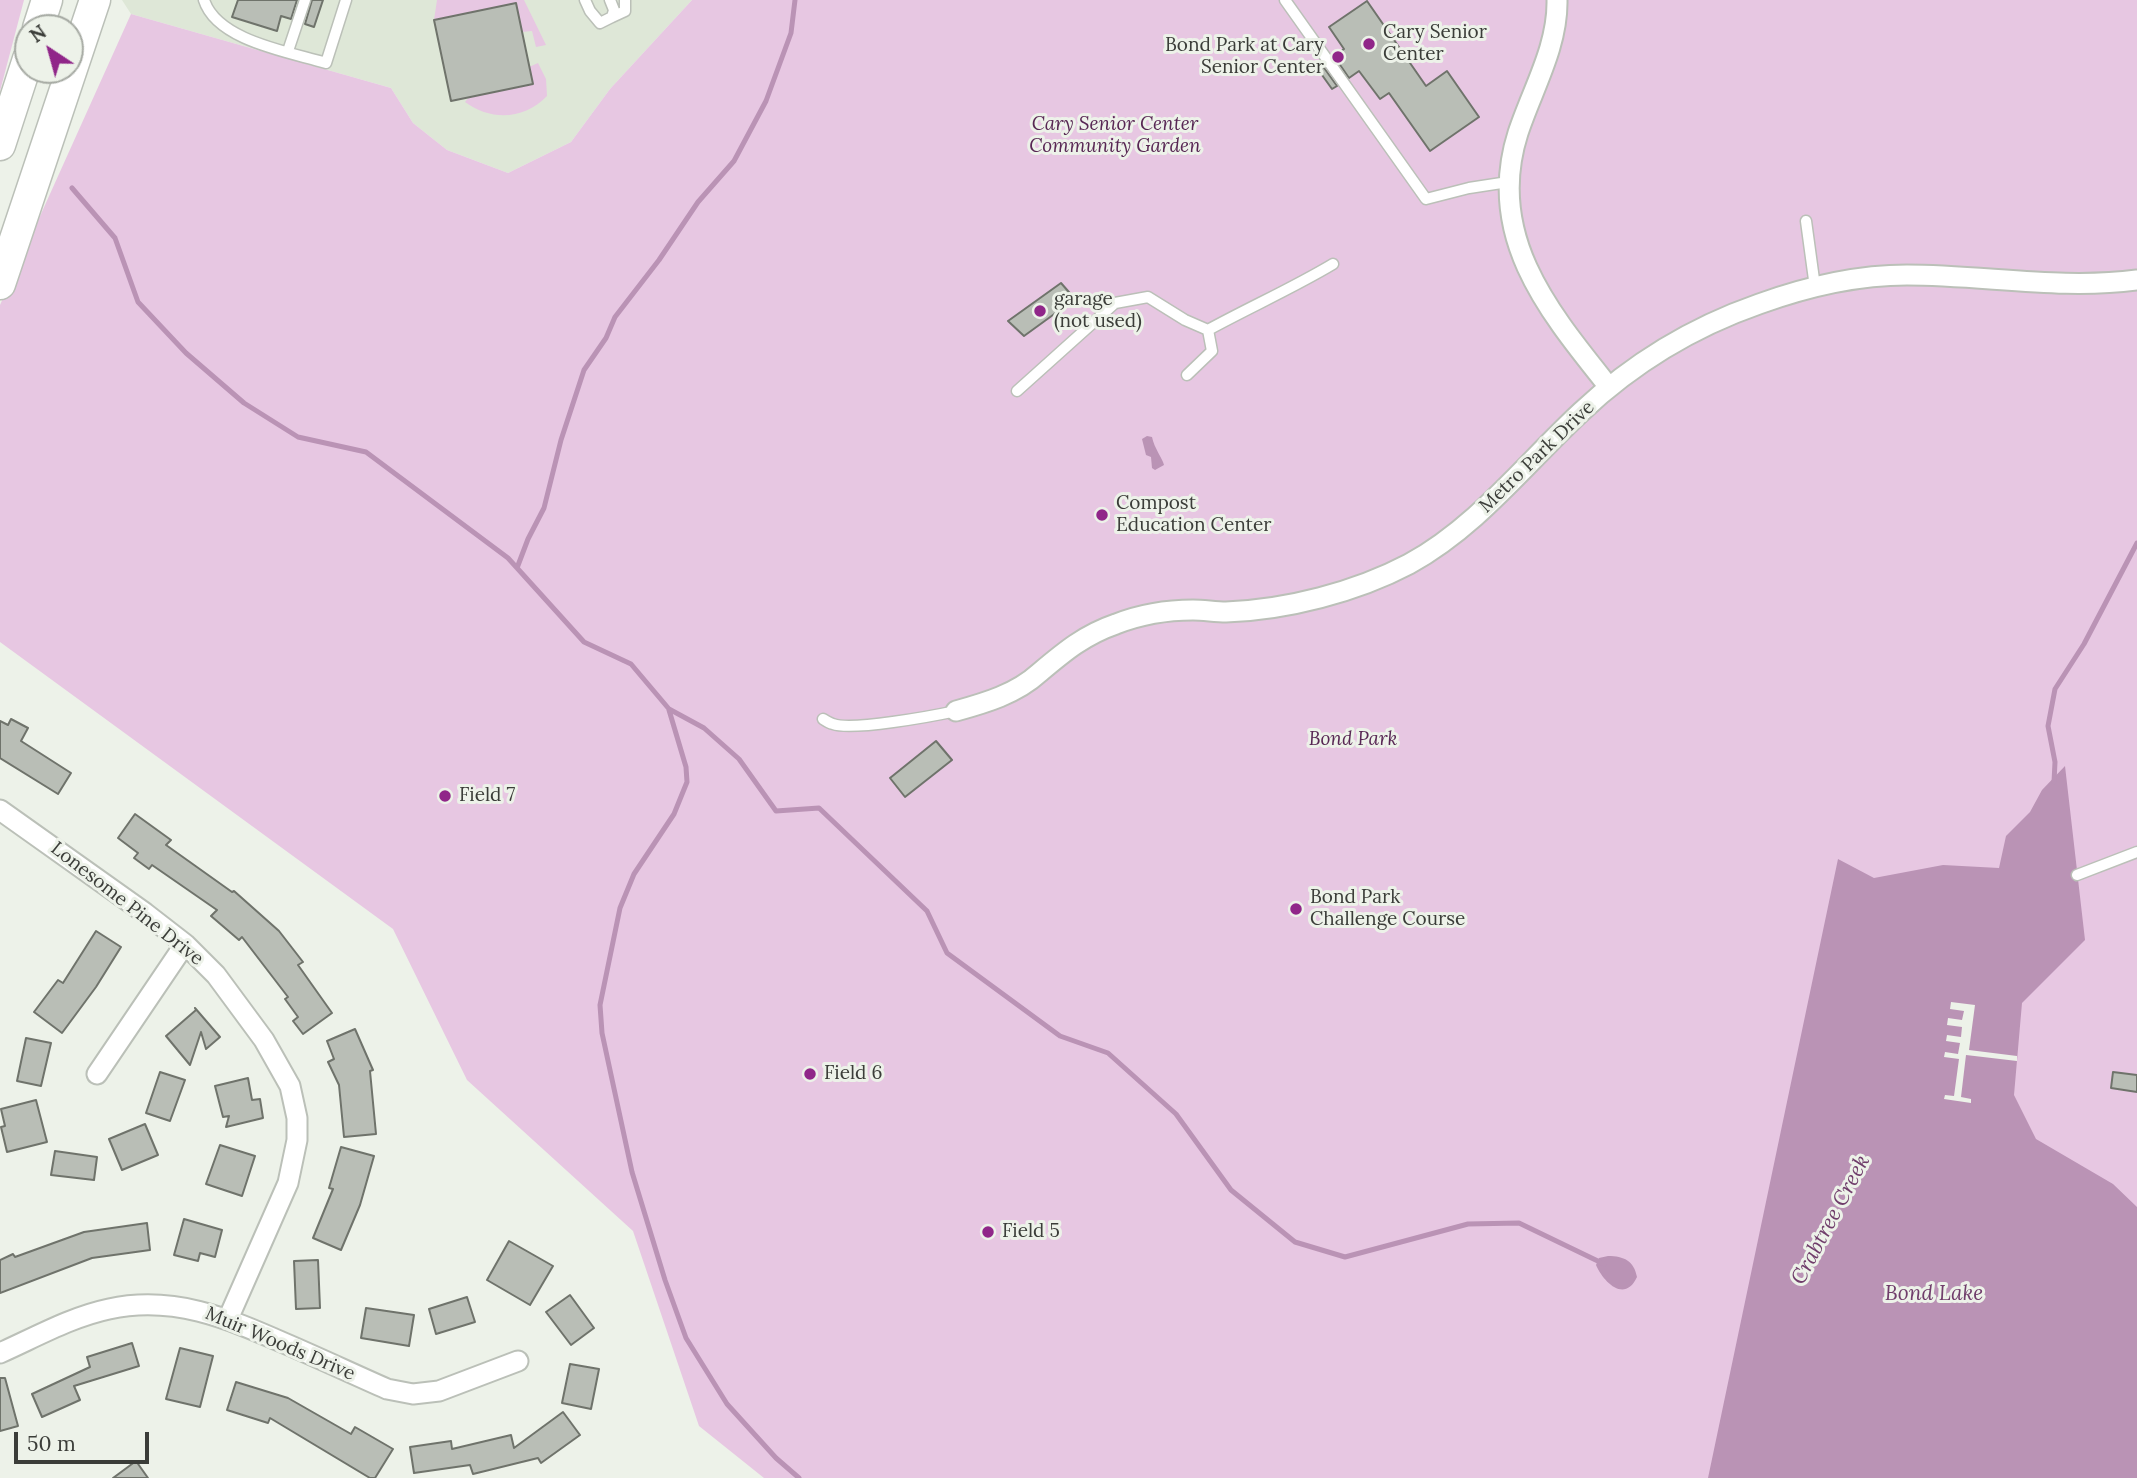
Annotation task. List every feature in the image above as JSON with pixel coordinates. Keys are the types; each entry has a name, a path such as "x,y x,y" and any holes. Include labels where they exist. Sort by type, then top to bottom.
{"main road":[{"path":"0,284 95,0"},
{"path":"0,145 20,84"}],"street":[{"path":"1557,0 1548,55 1518,134 1508,182 1514,235 1532,281 1555,318 1609,387"},
{"name":"Metro Park Drive","path":"956,711 997,699 1039,674 1075,642 1116,624 1150,614 1190,610 1259,610 1341,592 1409,564 1441,544 1475,517 1609,387 1657,353 1722,318 1770,300 1815,287 1858,279 1903,275 2091,284 2137,280"},
{"name":"Lonesome Pine Drive","path":"0,810 45,840 185,944 216,975 264,1040 290,1086 296,1118 296,1149 288,1182 228,1319"},
{"path":"97,1074 185,944"},
{"name":"Muir Woods Drive","path":"0,1353 83,1317 144,1304 177,1306 228,1319 387,1389 413,1394 439,1391 518,1361"}],"lane":[{"path":"204,0 206,7 227,29 240,37 326,63 346,0"},
{"path":"288,51 305,0"},
{"path":"585,0 600,23 625,11 625,0"},
{"path":"610,0 614,10 612,17"},
{"path":"1285,0 1426,199 1508,182"},
{"path":"1805,222 1815,287"},
{"path":"1208,330 1294,288 1333,264"},
{"path":"1017,391 1115,303 1148,297 1185,320 1208,330"},
{"path":"1186,375 1212,351 1208,330"},
{"path":"823,719 835,725 867,725 956,711"},
{"path":"2077,875 2137,852"}],"shaded area":[{"path":"122,0 692,0 610,89 571,142 508,173 447,150 413,123 391,88 131,14"}],"green space":[{"path":"0,0 24,0 20,14 14,14 14,38 0,91"},
{"path":"437,0 524,0 546,45 536,47 532,31 522,32 516,3 434,20"},
{"name":"Bond Park","path":"692,0 2137,0 2137,1478 764,1478 699,1426 633,1231 467,1080 393,929 0,642 0,305 131,14 391,88 413,123 447,150 508,173 571,142 610,89"},
{"path":"538,63 546,79 547,96 528,110 496,115 465,102 469,97 532,84 529,67"}],"water":[{"path":"1152,437 1164,465 1155,470 1152,468 1151,457 1146,455 1142,439"},
{"name":"Bond Lake","path":"2065,766 2085,940 2022,1003 2014,1095 2036,1139 2113,1184 2137,1207 2137,1478 1708,1478 1838,859 1874,878 1943,865 1999,868 2006,836 2030,812 2042,790"},
{"path":"1599,1258 1623,1258 1631,1263 1637,1277 1627,1289 1615,1288 1600,1272 1596,1265"}],"pier":[{"path":"1951,1002 1975,1005 1969,1050 2017,1056 2017,1061 1966,1055 1961,1097 1971,1099 1971,1103 1944,1099 1945,1095 1954,1096 1959,1059 1944,1057 1945,1052 1958,1054 1960,1043 1946,1041 1947,1035 1961,1037 1962,1027 1947,1025 1948,1018 1962,1020 1964,1011 1950,1009"}],"building":[{"path":"238,0 297,0 291,19 281,16 277,31 232,17"},
{"path":"312,0 323,0 314,27 305,24"},
{"path":"1367,1 1426,86 1447,71 1479,117 1430,151 1389,93 1380,99 1359,71 1349,78 1334,56 1344,49 1329,27"},
{"path":"516,3 533,84 451,101 434,20"},
{"path":"1322,65 1337,86 1332,89 1317,68"},
{"name":"garage (not used)","path":"1061,283 1075,299 1024,336 1008,321"},
{"path":"11,719 28,728 21,741 71,773 58,794 0,758 0,721 8,725"},
{"path":"936,741 952,760 905,797 890,778"},
{"path":"135,814 171,840 166,845 234,891 279,931 303,962 298,965 332,1013 303,1034 293,1021 298,1017 285,999 288,997 242,937 239,940 211,916 217,910 152,865 149,869 134,858 138,853 118,838"},
{"path":"96,931 121,947 62,1033 34,1012 58,980 63,983"},
{"path":"195,1008 220,1037 206,1049 201,1032 190,1065 166,1036 196,1010"},
{"path":"355,1029 373,1070 370,1071 376,1134 344,1137 339,1085 328,1062 334,1059 327,1041"},
{"path":"26,1038 51,1043 41,1086 17,1081"},
{"path":"160,1072 185,1080 170,1121 146,1113"},
{"path":"2113,1072 2137,1075 2137,1092 2111,1088"},
{"path":"248,1078 252,1100 260,1099 263,1118 226,1127 229,1116 223,1117 215,1086"},
{"path":"36,1100 47,1142 7,1152 1,1127 5,1126 1,1109"},
{"path":"145,1124 158,1155 122,1170 109,1139"},
{"path":"220,1145 255,1156 242,1196 206,1184"},
{"path":"341,1147 374,1156 360,1205 341,1250 313,1238 333,1189 329,1188"},
{"path":"55,1151 97,1157 94,1180 51,1175"},
{"path":"184,1219 222,1230 215,1257 200,1253 198,1261 174,1255"},
{"path":"147,1223 150,1250 92,1258 0,1293 0,1260 84,1232"},
{"path":"509,1241 553,1266 530,1305 487,1280"},
{"path":"318,1260 320,1308 296,1309 294,1261"},
{"path":"570,1295 594,1328 571,1345 546,1312"},
{"path":"467,1297 475,1322 436,1334 429,1309"},
{"path":"366,1308 414,1315 409,1346 361,1338"},
{"path":"132,1343 139,1366 74,1386 80,1400 42,1417 32,1394 90,1367 87,1357"},
{"path":"180,1348 213,1356 200,1407 166,1399"},
{"path":"570,1364 599,1369 591,1409 562,1403"},
{"path":"0,1378 5,1378 18,1426 0,1431"},
{"path":"236,1382 288,1398 351,1434 355,1427 393,1449 375,1478 370,1478 270,1418 268,1423 227,1410"},
{"path":"563,1412 580,1435 541,1463 538,1458 473,1474 470,1465 414,1473 410,1447 451,1441 452,1449 511,1435 514,1448"},
{"path":"136,1461 148,1478 113,1478"}],"waterway":[{"path":"517,568 544,508 561,440 584,370 606,338 615,317 659,260 698,202 734,161 766,101 791,33 795,0"},
{"path":"72,188 115,238 138,302 186,353 244,403 298,437 366,452 508,558 584,642 631,664 669,709 704,728 739,759 776,811 819,808 927,911 947,953 1060,1036 1108,1053 1176,1114 1231,1190 1295,1242 1345,1257 1468,1224 1519,1223 1604,1264"},
{"path":"2054,782 2055,762 2048,726 2055,689 2084,644 2137,543"},
{"path":"669,710 686,767 687,782 674,814 634,874 620,908 600,1005 602,1033 632,1172 686,1338 727,1404 776,1458 799,1478"}],"place":[{"name":"Cary Senior Center","path":"1369,44"},
{"name":"Bond Park at Cary Senior Center","path":"1338,57"},
{"name":"garage (not used)","path":"1040,311"},
{"name":"Compost Education Center","path":"1102,515"},
{"name":"Field 7","path":"445,796"},
{"name":"Bond Park Challenge Course","path":"1296,909"},
{"name":"Field 6","path":"810,1074"},
{"name":"Field 5","path":"988,1232"}],"park label":[{"name":"Cary Senior Center Community Garden","path":"1115,136"}],"water label":[{"name":"Crabtree Creek","path":"1831,1220"}]}
